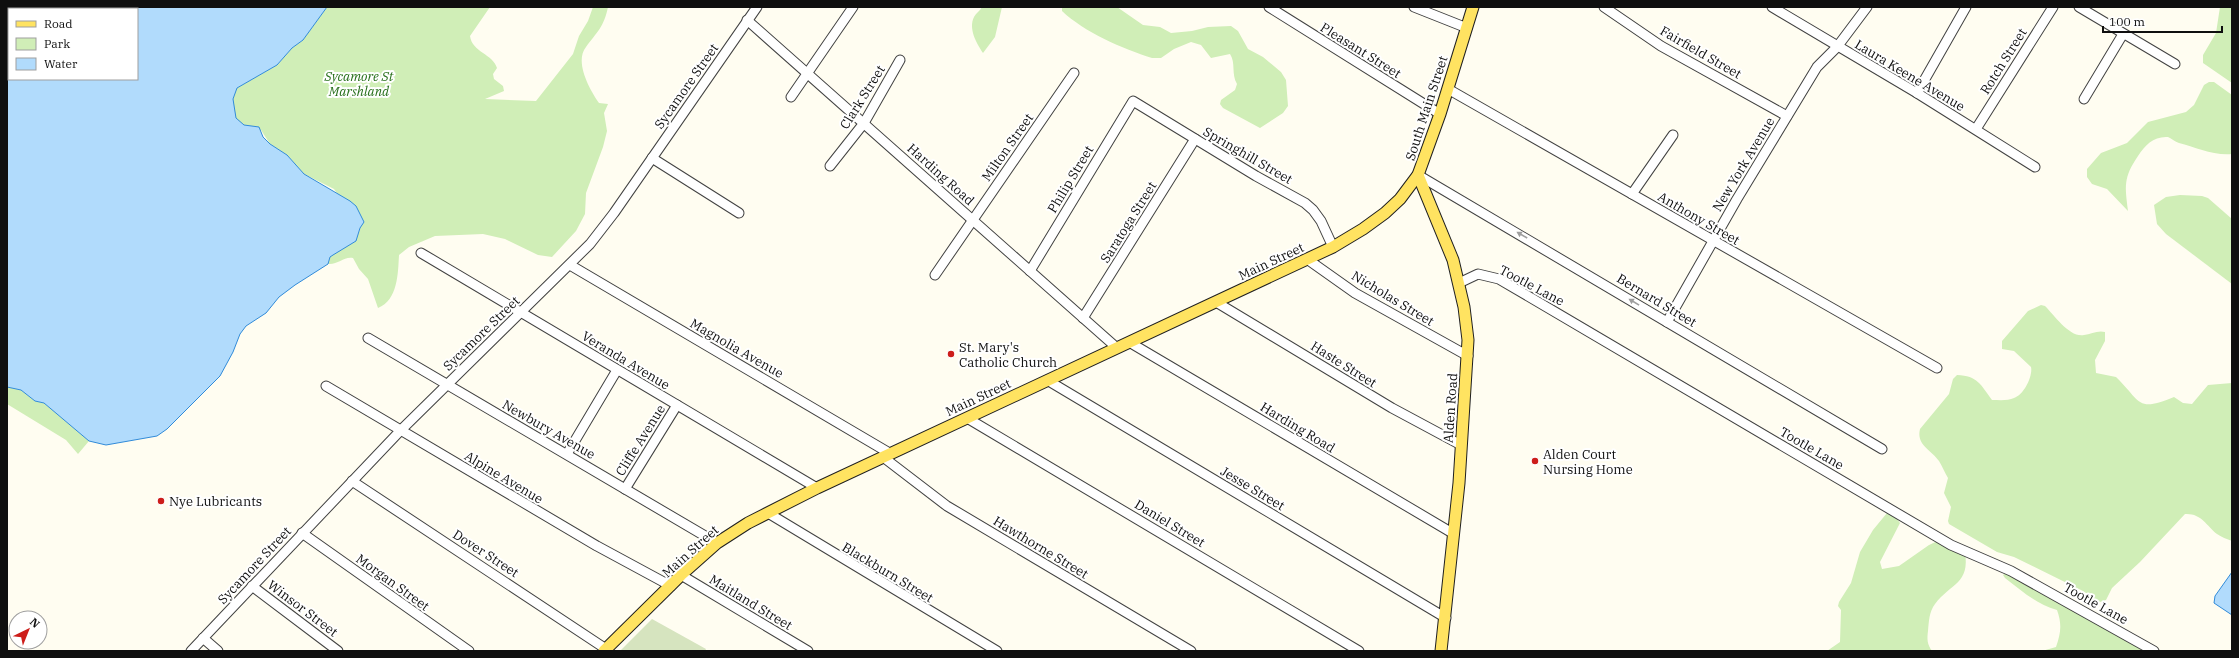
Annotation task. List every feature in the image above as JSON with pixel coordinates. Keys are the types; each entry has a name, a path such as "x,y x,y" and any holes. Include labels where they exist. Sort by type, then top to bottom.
{"main road":[{"name":"South Main Street","path":"1390,208 1418,175 1440,114 1473,7"},
{"name":"Alden Road","path":"1418,175 1449,249 1459,283 1467,326 1468,356 1454,534 1446,618 1441,651"},
{"name":"Main Street","path":"605,650 681,575 717,543 739,528 817,488 1333,247 1363,230 1390,208"}],"street":[{"name":"Sycamore Street","path":"191,651 400,431 570,265 604,226 757,7"},
{"path":"792,97 854,7"},
{"name":"Pleasant Street","path":"1269,7 1440,114"},
{"path":"1414,7 1466,28"},
{"name":"Fairfield Street","path":"1604,7 1661,46 1787,116"},
{"name":"New York Avenue","path":"1667,322 1712,241 1816,67 1837,47 1867,7"},
{"path":"1917,93 1966,7"},
{"name":"Rotch Street","path":"1976,129 2053,7"},
{"path":"2079,7 2175,64"},
{"name":"Laura Keene Avenue","path":"1776,8 1837,47 1976,129 2035,167"},
{"name":"Harding Road","path":"748,20 1117,348"},
{"path":"2084,99 2123,34"},
{"name":"Clark Street","path":"830,166 864,123 900,60"},
{"name":"Milton Street","path":"935,275 1074,73"},
{"name":"Anthony Street","path":"1448,89 1937,368"},
{"name":"Springhill Street","path":"1133,101 1313,210 1321,221 1333,247"},
{"name":"Philip Street","path":"1030,271 1133,101"},
{"path":"1632,194 1673,135"},
{"name":"Saratoga Street","path":"1083,318 1195,139"},
{"path":"652,158 739,213"},
{"name":"Bernard Street","path":"1418,175 1882,449"},
{"name":"Veranda Avenue","path":"421,253 817,488"},
{"name":"Nicholas Street","path":"1307,259 1355,293 1468,356"},
{"name":"Magnolia Avenue","path":"570,265 887,456"},
{"name":"Tootle Lane","path":"1459,283 1478,274 1499,279 1951,545 2011,571 2154,651"},
{"name":"Haste Street","path":"1216,302 1392,408 1461,445"},
{"name":"Newbury Avenue","path":"368,338 717,543"},
{"name":"Harding Road","path":"1129,342 1454,534"},
{"path":"567,454 617,370"},
{"name":"Jesse Street","path":"1047,380 1446,618"},
{"name":"Alpine Avenue","path":"326,386 597,546 671,586"},
{"name":"Cliffe Avenue","path":"625,489 677,405"},
{"name":"Daniel Street","path":"967,418 1359,651"},
{"name":"Hawthorne Street","path":"887,456 947,506 1191,651"},
{"name":"Dover Street","path":"352,481 605,650"},
{"name":"Blackburn Street","path":"768,513 996,651"},
{"name":"Morgan Street","path":"302,533 469,651"},
{"name":"Maitland Street","path":"681,575 808,651"},
{"name":"Winsor Street","path":"252,586 338,651"},
{"path":"203,638 218,651"}],"green space":[{"name":"Sycamore St Marshland","path":"327,7 490,7 470,36 474,46 495,63 497,68 493,74 494,79 503,86 504,91 485,99 536,101 573,54 579,36 588,21 593,7 608,7 602,24 583,53 582,60 582,68 595,97 599,103 608,104 604,113 607,131 603,147 586,193 585,214 576,231 552,257 538,255 505,239 483,234 435,236 409,247 399,255 396,285 390,299 378,308 368,279 359,269 353,258 347,258 332,264 328,264 330,257 348,246 356,238 360,228 334,189 304,174 287,155 270,144 261,130 233,122 233,99 237,88 277,65 292,48 303,40"},
{"path":"982,7 1002,7 995,37 983,53 976,41 972,26 974,17"},
{"path":"1062,7 1117,7 1143,25 1160,27 1171,33 1192,31 1208,27 1231,26 1238,31 1248,49 1263,57 1281,72 1286,80 1288,106 1283,113 1260,128 1223,108 1220,104 1221,100 1235,90 1237,84 1234,76 1233,61 1230,54 1211,58 1201,45 1191,42 1174,49 1161,58 1152,58 1117,45 1092,33 1071,19 1062,11"},
{"path":"2220,7 2232,7 2232,83 2203,63 2203,55 2216,33"},
{"path":"2209,82 2214,82 2232,95 2232,154 2218,154 2205,151 2168,137 2158,138 2150,142 2141,152 2127,176 2126,195 2128,211 2107,189 2092,184 2087,177 2087,169 2101,153 2127,143 2148,122 2186,112 2194,105 2204,85"},
{"path":"2180,195 2202,196 2208,198 2232,219 2232,284 2166,234 2157,224 2154,205 2166,197"},
{"path":"2041,305 2045,306 2068,330 2073,333 2084,335 2105,332 2105,341 2095,360 2096,373 2116,377 2140,402 2152,404 2174,397 2183,403 2192,404 2208,385 2232,383 2232,541 2217,534 2203,520 2195,515 2185,514 2140,562 2112,588 2106,600 2100,602 2083,591 2014,557 1997,552 1949,524 1948,521 1951,507 1944,493 1948,478 1939,461 1922,443 1919,435 1920,429 1949,394 1953,379 1957,375 1974,379 1981,385 1992,400 2009,400 2021,393 2027,385 2031,375 2031,367 2014,351 2002,349 2002,341 2028,311"},
{"path":"7,387 21,390 35,401 44,403 89,441 78,454 66,440 7,404"},
{"path":"1887,513 1893,514 1900,523 1880,562 1882,569 1899,566 1929,545 1942,539 1965,552 1966,563 1965,571 1962,577 1941,597 1930,613 1928,644 1932,651 1827,651 1840,642 1841,610 1838,606 1851,583 1860,552 1873,530"},
{"path":"2006,573 2145,647 2142,651 2042,651 2056,647 2060,628 2060,620 2057,610 2036,601 2023,592 2005,578 2003,575"},
{"path":"652,619 706,649 705,651 620,651"}],"water":[{"path":"7,7 327,7 303,40 292,48 277,65 237,88 233,99 236,118 244,125 259,127 263,137 270,144 287,155 304,174 356,206 364,222 360,228 356,241 330,257 328,264 279,297 266,313 246,326 240,334 233,352 220,376 167,429 157,436 106,445 89,441 44,403 35,401 21,390 7,387"},
{"path":"2232,572 2232,615 2214,603 2215,596"}],"place":[{"name":"St. Mary's Catholic Church","path":"951,354"},
{"name":"Alden Court Nursing Home","path":"1535,461"},
{"name":"Nye Lubricants","path":"161,501"}]}
